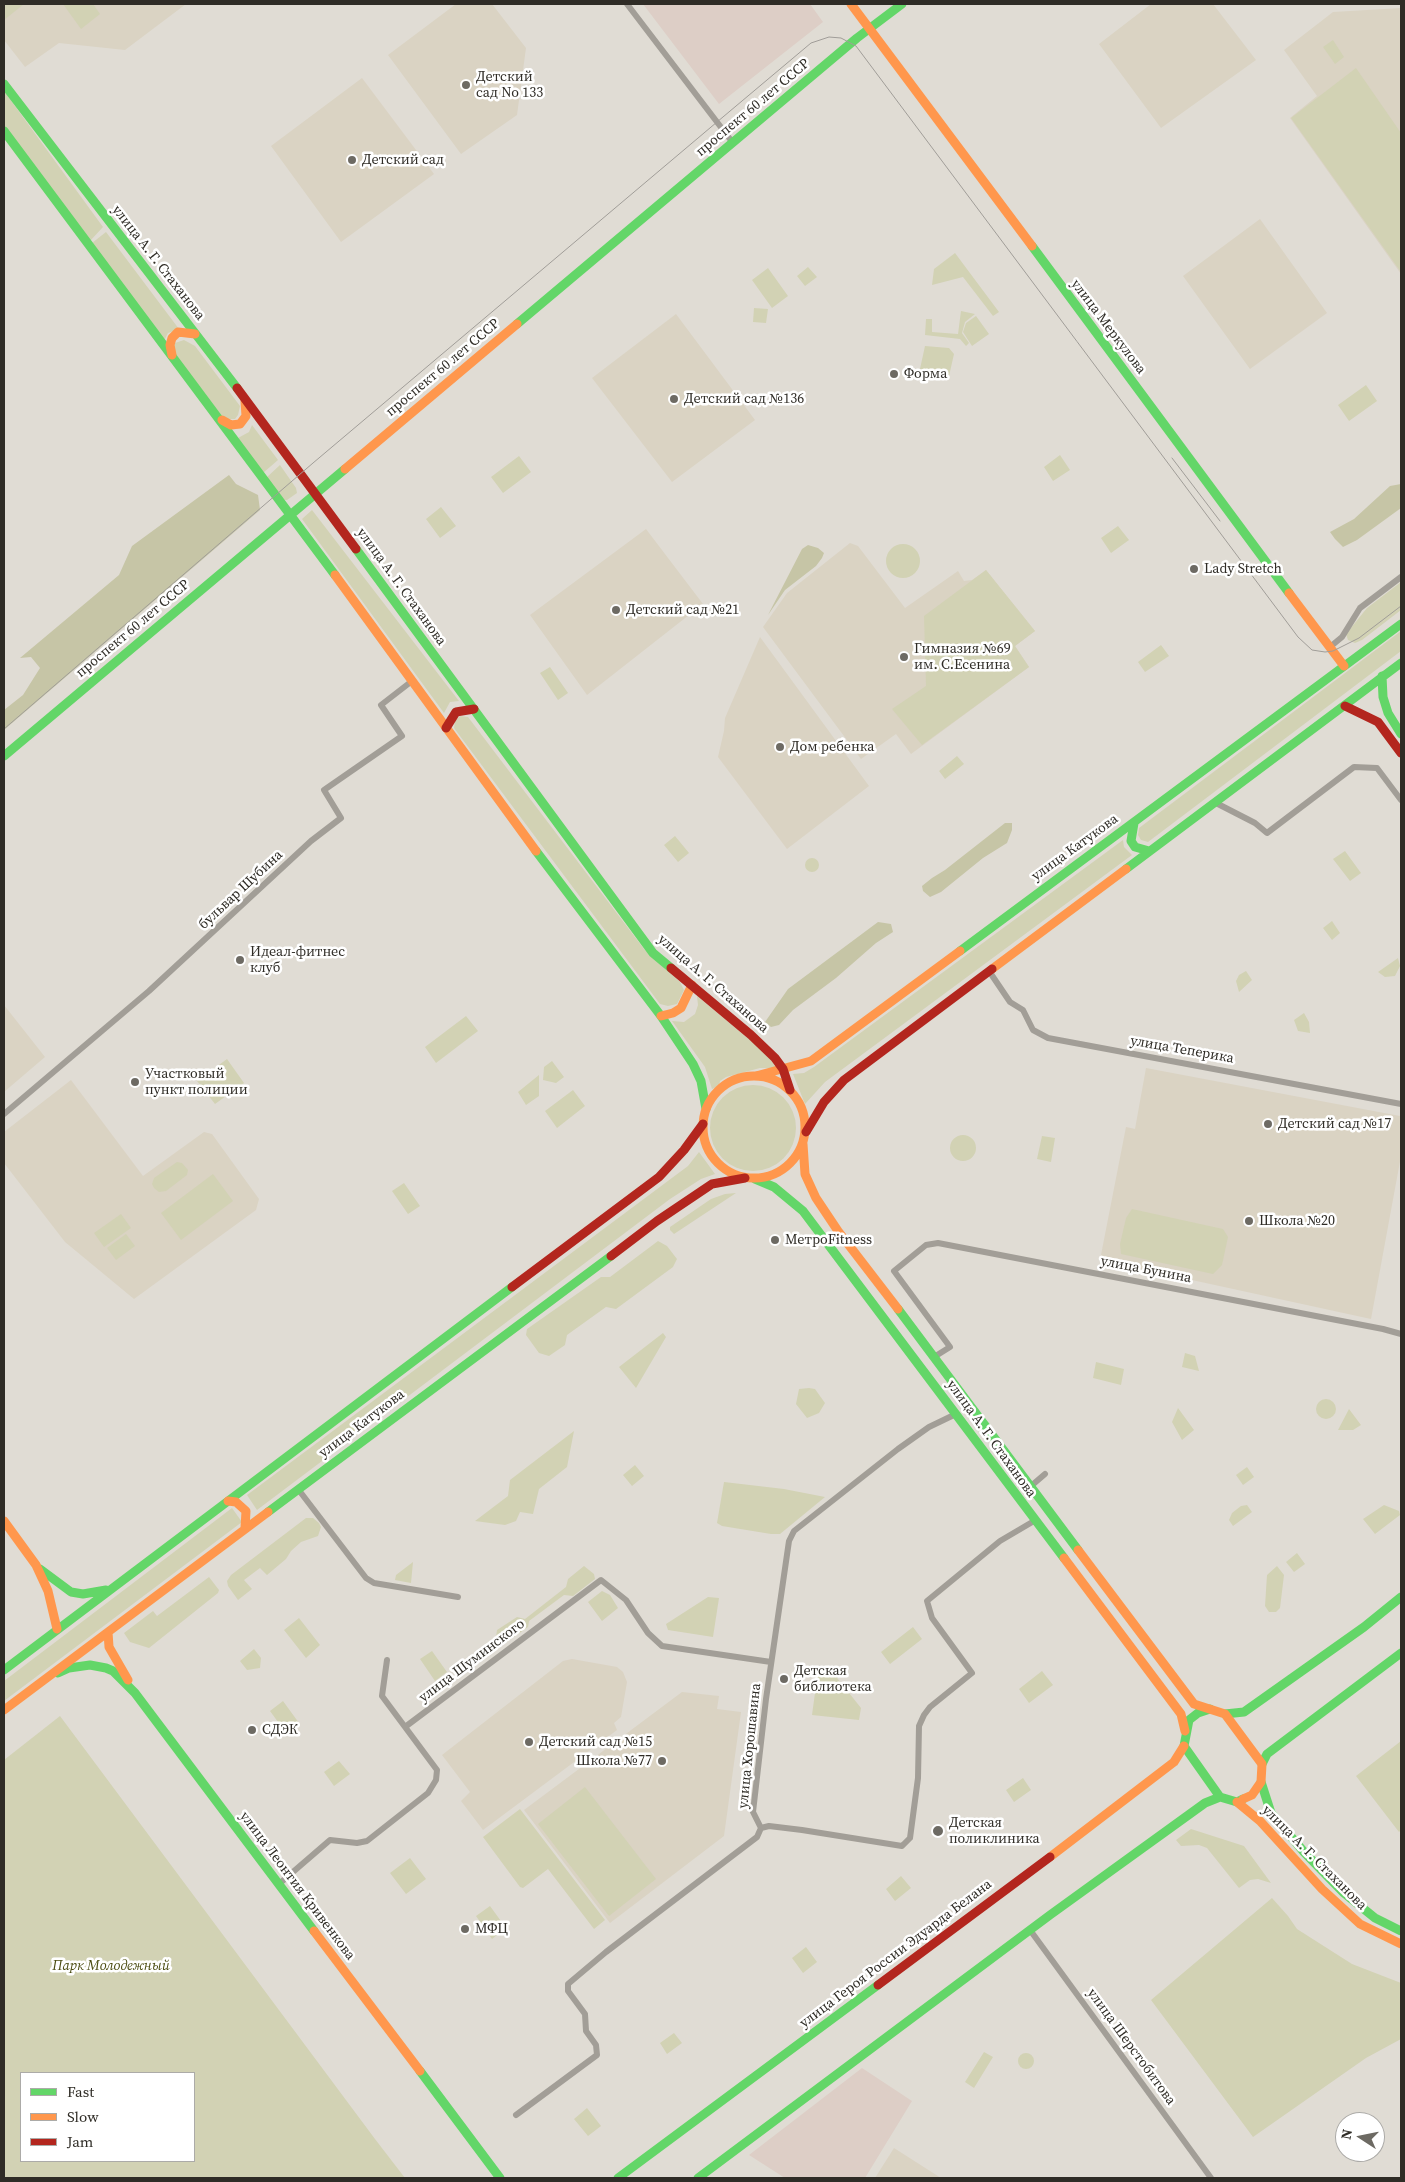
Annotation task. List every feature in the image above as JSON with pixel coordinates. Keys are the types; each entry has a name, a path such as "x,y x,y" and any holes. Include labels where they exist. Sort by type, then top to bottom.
{"main road":[{"name":"улица Меркулова","path":"851,4 1344,666"},
{"name":"проспект 60 лет СССР","path":"4,756 314,493 902,4"},
{"name":"улица А. Г. Стаханова","path":"4,84 245,399 653,953 775,1058 783,1069 790,1090"},
{"path":"4,131 220,418 578,908 661,1016 693,1064 701,1081 706,1110"},
{"path":"173,356 170,346 172,338 178,332 195,334"},
{"path":"220,418 231,425 240,424 246,416 245,399"},
{"name":"улица Катукова","path":"756,1076 800,1065 811,1061 824,1052 1401,624"},
{"path":"806,1132 804,1116 799,1101 790,1090 768,1078 756,1076 740,1078 726,1084 714,1095 706,1110 703,1124 707,1148 713,1159 722,1168 750,1179 770,1177 784,1169 796,1158 803,1144 806,1132 824,1102 844,1080 1401,663"},
{"path":"1382,676 1383,697 1388,713 1401,734"},
{"path":"1345,706 1378,722 1401,753"},
{"path":"446,728 456,712 474,709"},
{"path":"1134,823 1131,841 1135,847 1149,851"},
{"path":"661,1016 673,1013 681,1008 692,985"},
{"path":"775,1058 787,1063 800,1065"},
{"name":"улица Катукова","path":"4,1670 659,1177 684,1150 703,1124"},
{"name":"улица А. Г. Стаханова","path":"803,1144 805,1174 816,1198 838,1231 1194,1704 1225,1714"},
{"name":"улица А. Г. Стаханова","path":"750,1179 774,1187 803,1211 1180,1714 1186,1732"},
{"name":"улица Катукова","path":"4,1710 245,1528 689,1199 712,1184 750,1179"},
{"path":"228,1501 236,1502 246,1511 245,1528"},
{"path":"4,1521 36,1565 48,1591 57,1629"},
{"path":"36,1565 58,1584 71,1592 83,1594 110,1589"},
{"path":"1225,1714 1244,1712 1364,1626 1401,1597"},
{"path":"108,1632 109,1647 135,1693"},
{"path":"698,2178 1030,1930 1205,1803 1220,1797 1237,1802 1252,1796 1261,1782 1262,1764 1267,1754 1401,1653"},
{"name":"улица Леонтия Кривенкова","path":"44,1679 69,1668 90,1665 113,1670 135,1693 500,2178"},
{"path":"1210,1709 1198,1713 1189,1720 1184,1746 1220,1797"},
{"path":"1225,1714 1262,1764"},
{"name":"улица Героя России Эдуарда Белана","path":"618,2178 1009,1888 1174,1762 1184,1746"},
{"name":"улица А. Г. Стаханова","path":"1261,1782 1271,1812 1304,1852 1344,1894 1375,1918 1401,1931"},
{"name":"улица А. Г. Стаханова","path":"1237,1802 1260,1821 1322,1889 1360,1924 1401,1944"}],"street":[{"path":"627,4 733,143"},
{"path":"1330,647 1342,637 1360,608 1401,577"},
{"name":"бульвар Шубина","path":"4,1114 149,992 311,841 341,818 324,790 402,736 380,705 412,681"},
{"path":"1216,803 1255,823 1267,834 1354,767 1377,768 1401,800"},
{"name":"улица Теперика","path":"989,972 1010,1002 1023,1010 1033,1030 1048,1038 1401,1104"},
{"name":"улица Бунина","path":"934,1357 950,1347 894,1271 926,1245 938,1243 1374,1327 1401,1334"},
{"name":"улица Хорошавина","path":"516,2115 597,2055 596,2045 586,2031 585,2014 568,1991 568,1984 606,1952 757,1837 761,1828 753,1812 771,1662 789,1541 794,1531 898,1449 929,1427 956,1414"},
{"path":"1031,1486 1045,1474"},
{"path":"298,1489 366,1578 374,1583 458,1597"},
{"path":"761,1828 769,1826 802,1830 902,1846 910,1838 918,1778 919,1726 930,1707 972,1673 932,1618 927,1601 1000,1541 1034,1520"},
{"name":"улица Шуминского","path":"406,1727 601,1580 626,1600 648,1633 662,1646 771,1662"},
{"path":"279,1884 330,1840 357,1843 367,1841 428,1793 436,1780 437,1770 382,1696 387,1660"},
{"name":"улица Шерстобитова","path":"1030,1930 1211,2178"}],"shaded area":[{"path":"4,4 186,4 125,50 59,43 25,67 4,40"},
{"name":"Детский сад No 133","path":"456,4 492,4 526,48 517,115 461,154 388,55"},
{"path":"643,4 810,4 823,22 719,104"},
{"path":"1151,4 1213,4 1256,60 1161,128 1099,44"},
{"path":"1401,8 1401,274 1290,118 1317,96 1284,50 1333,12"},
{"name":"Детский сад","path":"362,78 434,174 341,242 271,146"},
{"path":"1260,219 1327,313 1250,369 1183,276"},
{"name":"Детский сад №136","path":"676,314 755,420 672,482 592,378"},
{"name":"Детский сад №21","path":"646,529 703,604 587,695 530,615"},
{"name":"Гимназия №69 им. С.Есенина","path":"850,543 858,546 905,608 958,571 964,581 972,580 986,570 1035,631 1015,646 1029,667 911,754 896,734 861,759 763,627 787,593"},
{"name":"Дом ребенка","path":"760,637 869,786 787,849 718,757 725,718"},
{"path":"4,1005 45,1057 4,1092"},
{"name":"Школа №20","path":"1146,1068 1400,1116 1401,1156 1371,1319 1100,1260 1126,1127 1135,1129"},
{"path":"71,1080 143,1176 204,1132 212,1134 259,1199 256,1210 134,1299 65,1242 4,1163 4,1132"},
{"name":"Детский сад №15","path":"572,1659 617,1667 623,1672 627,1682 621,1717 614,1723 617,1730 483,1830 461,1801 470,1792 442,1755 563,1661"},
{"name":"Школа №77","path":"682,1692 719,1696 717,1709 741,1712 724,1836 610,1923 524,1810"},
{"path":"862,2068 912,2101 865,2178 785,2178 749,2155"},
{"path":"894,2148 941,2178 875,2178"}],"green space":[{"path":"4,4 24,4 4,20"},
{"path":"63,4 93,4 100,14 81,29"},
{"path":"1333,40 1344,57 1335,64 1323,47"},
{"path":"1356,68 1401,133 1401,272 1291,118"},
{"path":"4,91 103,227 90,241 4,126"},
{"path":"106,232 179,329 168,333 164,341 92,243"},
{"path":"955,253 999,312 993,316 963,277 932,285 934,269"},
{"path":"808,267 817,277 805,286 797,276"},
{"path":"768,268 788,296 772,308 752,280"},
{"path":"754,308 768,309 766,323 753,322"},
{"path":"961,311 975,314 965,322 962,333 969,343 966,346 960,339 925,335 926,319 932,319 932,332 958,334"},
{"path":"976,316 989,334 972,346 963,332 966,323"},
{"path":"184,340 195,346 240,406 235,419 228,419 222,416 175,356 173,348 175,343"},
{"path":"925,346 949,348 954,354 949,376 920,369"},
{"path":"1366,385 1377,401 1349,421 1338,405"},
{"path":"252,425 278,460 263,473 238,438 249,432"},
{"path":"1060,455 1070,470 1053,481 1044,467"},
{"path":"519,456 531,472 503,493 491,477"},
{"path":"280,465 296,488 297,493 287,500 284,500 266,478"},
{"path":"229,475 236,484 258,495 260,510 4,730 4,710 23,695 40,668 31,657 20,658 119,575 132,546"},
{"path":"1401,484 1401,508 1357,540 1343,547 1335,539 1330,532 1354,519 1390,486"},
{"path":"441,507 456,526 440,538 426,519"},
{"path":"312,510 459,701 450,702 444,713 302,519"},
{"path":"1118,526 1129,540 1111,553 1101,538"},
{"path":"903,544 910,545 915,549 919,554 919,568 915,573 910,577 903,578 896,577 891,573 887,568 886,561 887,554 891,549 896,545"},
{"path":"808,545 818,548 824,553 822,558 816,566 785,590 768,615 802,549"},
{"path":"986,570 1035,631 1015,646 1029,667 922,745 892,709 926,686 924,616"},
{"path":"1401,582 1401,610 1362,640 1355,643 1348,640 1346,634 1367,608"},
{"path":"1401,631 1401,651 1148,842 1141,840 1138,835 1139,828"},
{"path":"1161,645 1169,656 1145,672 1138,662"},
{"path":"550,667 568,693 558,700 540,673"},
{"path":"460,716 468,717 644,949 680,982 684,990 677,1004 668,1006 660,1004 454,728 455,721"},
{"path":"957,756 964,764 945,779 939,771"},
{"path":"1005,823 1012,823 1012,830 1007,843 983,858 941,892 930,897 923,891 922,886"},
{"path":"675,836 689,853 678,862 664,845"},
{"path":"1123,840 1124,847 1132,855 825,1082 805,1104 793,1074 804,1073 814,1067"},
{"path":"1345,851 1361,873 1350,881 1333,859"},
{"path":"809,858 815,858 819,865 815,872 809,872 805,868 805,862"},
{"path":"1332,921 1340,933 1332,940 1323,928"},
{"path":"878,922 891,924 893,932 876,943 836,978 793,1010 779,1025 771,1027 765,1022 788,989"},
{"path":"1398,958 1400,966 1395,976 1385,977 1378,972"},
{"path":"1246,971 1252,980 1239,992 1236,981 1239,975"},
{"path":"697,996 768,1055 776,1068 760,1068 726,1077 720,1081 719,1086 712,1089 705,1067 672,1021 684,1022 695,1014 698,1005"},
{"path":"1304,1013 1309,1022 1310,1033 1298,1031 1294,1020"},
{"path":"466,1016 478,1031 436,1063 425,1047"},
{"path":"227,1059 244,1083 215,1104 197,1081"},
{"path":"552,1061 564,1077 556,1083 543,1080 544,1067"},
{"path":"539,1075 539,1096 526,1105 518,1092"},
{"path":"753,1085 769,1089 783,1098 792,1112 796,1128 792,1144 783,1158 769,1167 753,1171 737,1167 723,1158 714,1144 710,1128 714,1112 723,1098 737,1089"},
{"path":"573,1090 585,1106 557,1128 545,1111"},
{"path":"963,1135 972,1139 976,1148 972,1157 963,1161 954,1157 950,1148 954,1139"},
{"path":"1042,1136 1055,1138 1051,1162 1037,1159"},
{"path":"699,1152 715,1174 701,1179 670,1199 257,1510 247,1495 688,1166"},
{"path":"177,1162 182,1163 188,1170 187,1175 166,1191 159,1192 152,1184 154,1178"},
{"path":"213,1174 233,1201 181,1240 161,1213"},
{"path":"404,1183 420,1206 408,1214 392,1191"},
{"path":"736,1193 674,1234 670,1230 670,1227 711,1199 725,1194"},
{"path":"1132,1209 1223,1229 1228,1237 1222,1265 1213,1274 1121,1254 1120,1244 1126,1218"},
{"path":"121,1214 131,1228 104,1247 94,1233"},
{"path":"126,1234 135,1246 116,1260 107,1248"},
{"path":"658,1241 667,1246 677,1259 673,1267 616,1309 606,1307 567,1335 565,1345 549,1356 539,1353 526,1335 527,1329 601,1277 610,1277"},
{"path":"663,1333 666,1337 636,1388 619,1367"},
{"path":"1185,1353 1195,1356 1199,1371 1182,1367"},
{"path":"1096,1362 1124,1369 1121,1385 1093,1378"},
{"path":"799,1389 815,1389 825,1403 819,1413 807,1418 796,1404"},
{"path":"1326,1399 1333,1402 1336,1409 1333,1416 1326,1419 1319,1416 1316,1409 1319,1402"},
{"path":"1178,1408 1194,1430 1182,1440 1172,1422"},
{"path":"1349,1409 1361,1425 1353,1430 1338,1430"},
{"path":"574,1431 567,1467 539,1489 533,1514 520,1512 516,1521 505,1525 475,1521 508,1496 510,1480"},
{"path":"635,1465 644,1476 632,1486 623,1475"},
{"path":"1247,1467 1254,1477 1243,1485 1236,1475"},
{"path":"724,1482 784,1489 825,1497 780,1534 771,1534 722,1526 717,1523"},
{"path":"1247,1505 1252,1512 1233,1526 1229,1520 1232,1513 1241,1506"},
{"path":"1384,1505 1399,1511 1400,1515 1375,1534 1363,1519"},
{"path":"232,1508 242,1522 4,1701 4,1681"},
{"path":"306,1518 313,1518 319,1523 321,1527 318,1536 301,1542 291,1551 286,1559 267,1575 260,1568 244,1580 252,1589 238,1600 228,1586 227,1581 231,1575"},
{"path":"1297,1553 1305,1564 1294,1572 1286,1562"},
{"path":"413,1562 411,1583 395,1580 396,1575"},
{"path":"584,1566 594,1574 595,1579 573,1596 564,1595 529,1621 528,1627 507,1642 499,1642 496,1637 497,1630 517,1617 525,1619 566,1587 568,1579"},
{"path":"1277,1566 1284,1575 1280,1608 1276,1612 1269,1612 1265,1606 1267,1575"},
{"path":"209,1577 219,1590 218,1593 149,1648 130,1642 124,1633 153,1611 157,1616"},
{"path":"602,1591 610,1595 618,1608 602,1621 588,1602"},
{"path":"708,1597 719,1598 713,1637 668,1630 666,1624"},
{"path":"299,1618 320,1645 306,1658 284,1630"},
{"path":"913,1627 922,1639 890,1664 881,1652"},
{"path":"254,1649 261,1658 260,1668 247,1670 240,1661"},
{"path":"432,1651 447,1672 435,1681 420,1659"},
{"path":"818,1671 834,1674 861,1708 859,1720 812,1715"},
{"path":"1042,1671 1053,1685 1029,1703 1019,1689"},
{"path":"283,1701 299,1723 286,1733 270,1711"},
{"name":"Парк Молодежный","path":"60,1716 405,2178 4,2178 4,1760"},
{"path":"1401,1741 1401,1830 1399,1832 1356,1776"},
{"path":"339,1761 350,1774 334,1786 324,1772"},
{"path":"1023,1778 1031,1790 1014,1802 1006,1790"},
{"path":"585,1787 656,1879 609,1916 538,1824"},
{"path":"520,1809 605,1920 594,1929 548,1869 523,1888 520,1887 483,1837"},
{"path":"1191,1829 1244,1846 1271,1883 1258,1879 1250,1880 1239,1888 1207,1848 1199,1845 1181,1846 1176,1840"},
{"path":"410,1858 426,1879 406,1894 390,1873"},
{"path":"901,1876 911,1888 895,1901 886,1889"},
{"path":"1272,1898 1297,1929 1352,1964 1401,1983 1401,2039 1366,2058 1253,2137 1151,2000"},
{"path":"490,1906 506,1928 492,1939 476,1916"},
{"path":"806,1947 817,1962 803,1973 792,1958"},
{"path":"674,2033 682,2043 667,2054 660,2043"},
{"path":"984,2052 993,2057 974,2088 965,2082"},
{"path":"1023,2053 1029,2053 1034,2058 1032,2067 1023,2069 1018,2064 1018,2058"},
{"path":"587,2108 601,2126 588,2136 574,2119"}],"tram line":[{"path":"4,729 313,463 811,43 829,37 841,38 856,46 1298,637 1312,650 1333,651 1359,638 1401,606"},
{"path":"1172,458 1220,521"}],"traffic: fast":[{"path":"517,324 857,38 902,4"},
{"path":"4,84 237,388"},
{"path":"4,131 335,575"},
{"path":"1032,246 1289,593"},
{"path":"4,756 345,469"},
{"path":"356,549 653,953 671,968"},
{"path":"960,951 1401,624"},
{"path":"1126,869 1401,663"},
{"path":"1382,676 1383,697 1388,713 1401,734"},
{"path":"1134,823 1131,841 1135,847 1149,851"},
{"path":"536,851 661,1016 693,1064 701,1081 706,1109"},
{"path":"755,1179 774,1187 803,1211 1064,1558"},
{"path":"268,1512 611,1256"},
{"path":"4,1670 512,1287"},
{"path":"898,1309 1078,1550"},
{"path":"40,1569 71,1592 83,1594 106,1590"},
{"path":"1225,1714 1244,1712 1364,1627 1401,1597"},
{"path":"1262,1764 1267,1754 1401,1653"},
{"path":"58,1673 69,1668 90,1665 106,1668 113,1671 135,1693 314,1931"},
{"path":"1210,1709 1198,1713 1189,1720 1184,1746 1220,1797 1237,1802 1243,1799"},
{"path":"1261,1782 1271,1813 1304,1852 1344,1893 1375,1918 1401,1931"},
{"path":"698,2178 1050,1915 1205,1803 1220,1797"},
{"path":"618,2178 878,1985"},
{"path":"420,2071 500,2178"}],"traffic: slow":[{"path":"851,4 1032,246"},
{"path":"345,469 517,324"},
{"path":"172,355 170,345 172,338 178,332 195,334"},
{"path":"222,420 231,425 240,424 246,416 245,401"},
{"path":"335,575 536,851"},
{"path":"1289,593 1344,666"},
{"path":"992,969 1126,869"},
{"path":"756,1076 811,1061 960,951"},
{"path":"661,1016 673,1013 681,1008 692,985"},
{"path":"754,1076 764,1077 783,1084 797,1098 804,1117 805,1127 804,1137 797,1156 783,1170 764,1177 754,1178 744,1177 725,1170 711,1156 704,1137 703,1127 704,1117 711,1098 725,1084 744,1077 754,1076"},
{"path":"803,1144 805,1174 816,1198 838,1231 898,1309"},
{"path":"228,1501 236,1502 246,1511 245,1528"},
{"path":"4,1710 268,1512"},
{"path":"4,1521 36,1565 48,1591 57,1629"},
{"path":"1078,1550 1194,1704 1225,1714 1262,1764 1261,1782 1252,1795 1243,1799"},
{"path":"1064,1558 1181,1714 1185,1731"},
{"path":"108,1632 109,1647 128,1680"},
{"path":"1050,1857 1174,1762 1184,1746"},
{"path":"1237,1802 1260,1821 1322,1889 1360,1924 1401,1944"},
{"path":"314,1931 420,2071"}],"traffic: jam":[{"path":"237,388 356,549"},
{"path":"1345,706 1378,722 1401,753"},
{"path":"446,728 456,712 474,709"},
{"path":"671,968 751,1035 775,1058 783,1069 790,1090"},
{"path":"806,1132 824,1102 844,1080 992,969"},
{"path":"512,1287 659,1177 684,1150 703,1124"},
{"path":"611,1256 657,1221 712,1184 745,1178"},
{"path":"878,1985 1050,1857"}],"place":[{"name":"Детский сад No 133","path":"466,85"},
{"name":"Детский сад","path":"352,160"},
{"name":"Форма","path":"894,374"},
{"name":"Детский сад №136","path":"674,399"},
{"name":"Lady Stretch","path":"1194,569"},
{"name":"Детский сад №21","path":"616,610"},
{"name":"Гимназия №69 им. С.Есенина","path":"904,657"},
{"name":"Дом ребенка","path":"780,747"},
{"name":"Идеал-фитнес клуб","path":"240,960"},
{"name":"Участковый пункт полиции","path":"135,1082"},
{"name":"Детский сад №17","path":"1268,1124"},
{"name":"Школа №20","path":"1249,1221"},
{"name":"МетроFitness","path":"775,1240"},
{"name":"Детская библиотека","path":"784,1679"},
{"name":"СДЭК","path":"252,1730"},
{"name":"Детский сад №15","path":"529,1742"},
{"name":"Школа №77","path":"662,1761"},
{"name":"Детская поликлиника","path":"938,1831"},
{"name":"МФЦ","path":"465,1929"}]}
